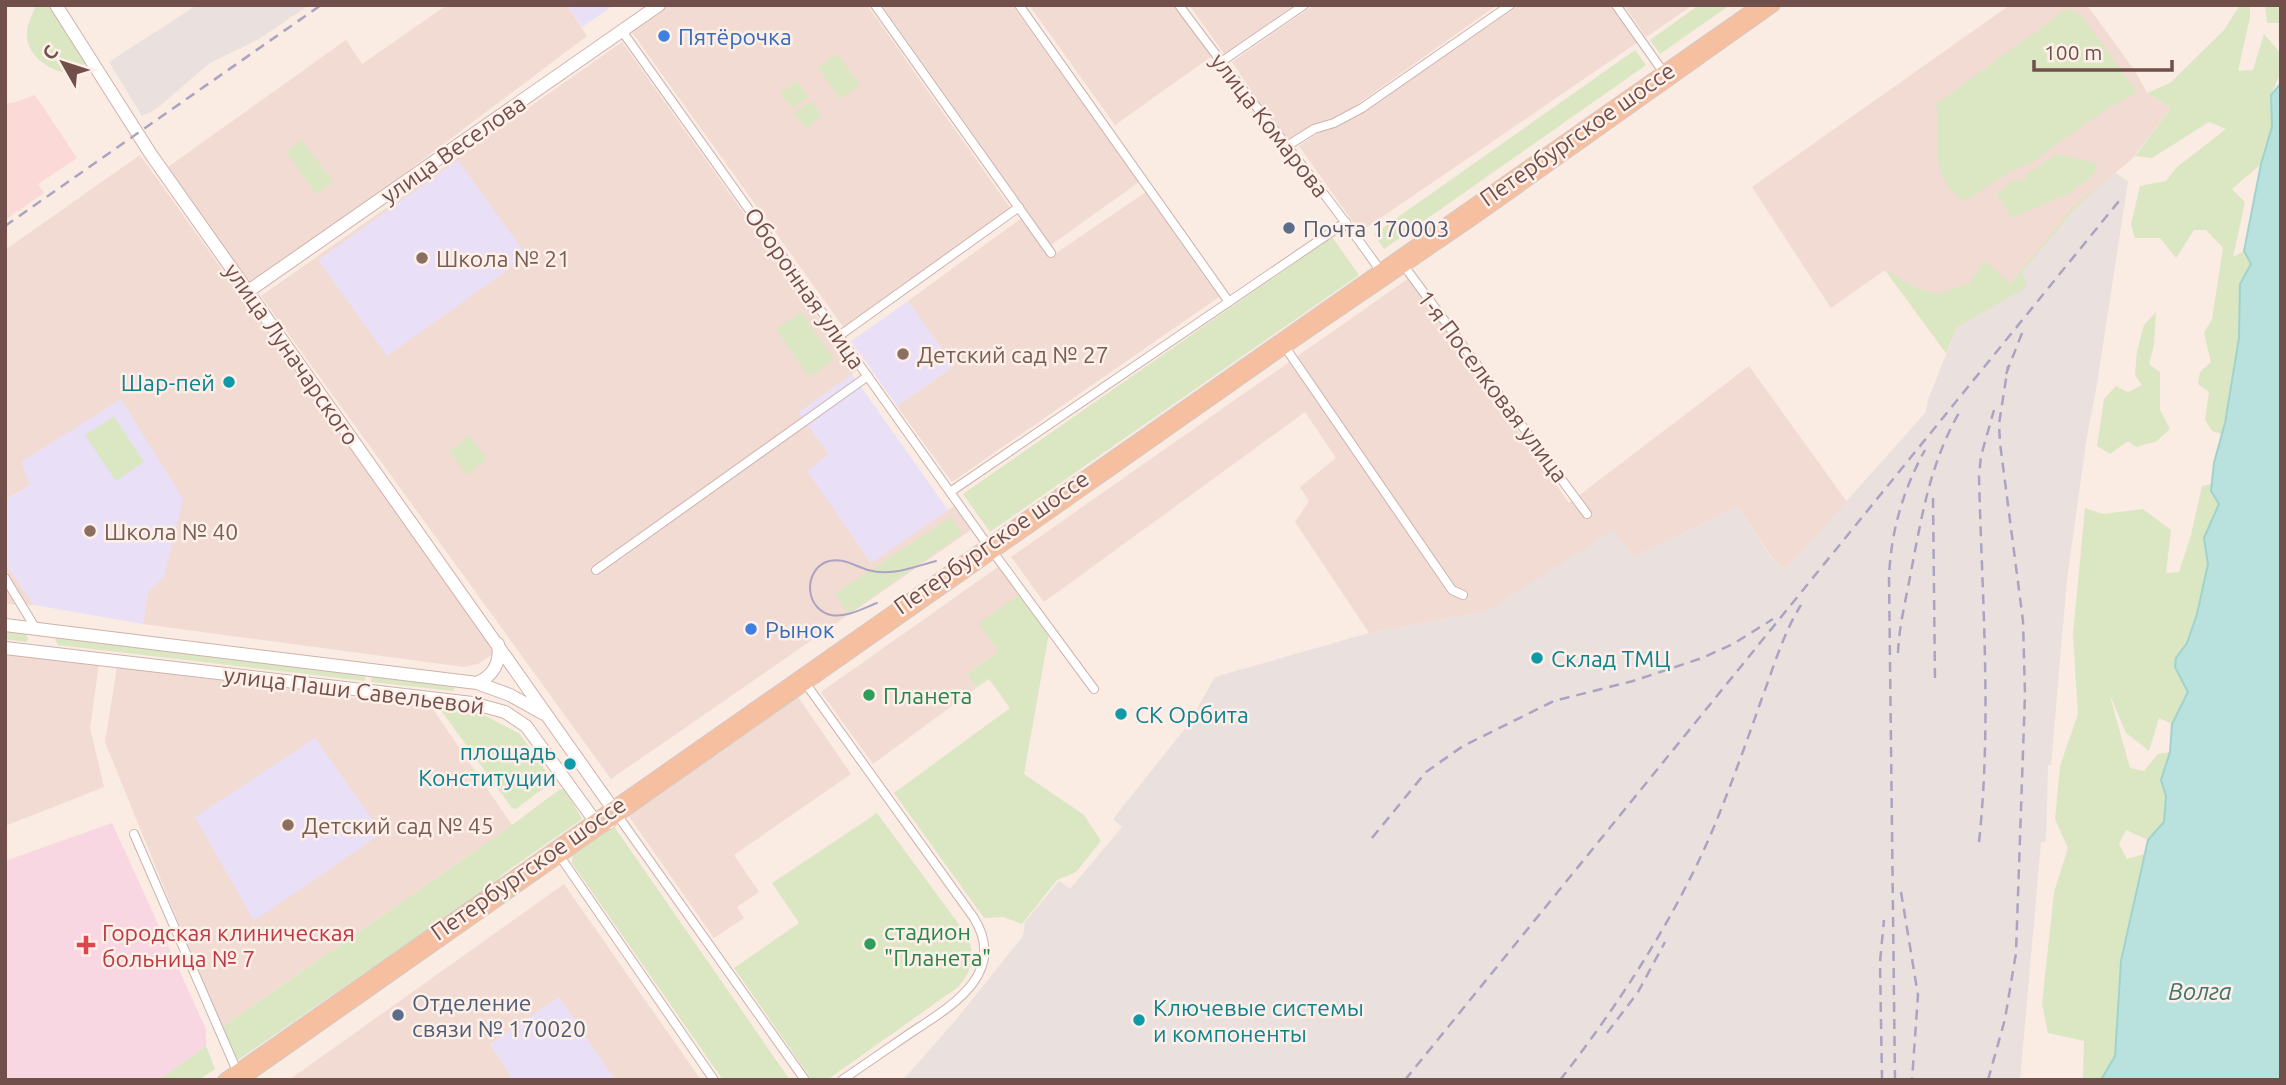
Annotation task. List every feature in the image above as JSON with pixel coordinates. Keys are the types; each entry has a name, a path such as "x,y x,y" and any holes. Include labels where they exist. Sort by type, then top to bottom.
{"main road":[{"name":"улица Луначарского","path":"56,5 150,153 536,698"},
{"name":"улица Веселова","path":"247,292 659,5"},
{"name":"Петербургское шоссе","path":"1401,262 1759,5"},
{"name":"Петербургское шоссе","path":"224,1080 238,1077 1282,343 1774,5"},
{"name":"улица Паши Савельевой","path":"5,625 477,683 507,694 549,718"},
{"path":"40,629 42,652"},
{"path":"477,683 487,677 495,667 499,656 498,644"},
{"name":"улица Паши Савельевой","path":"5,648 461,701 494,708 514,717 531,731 609,817"},
{"path":"494,708 507,694 512,676 509,660"},
{"name":"улица Паши Савельевой","path":"536,698 609,817"}],"street":[{"path":"875,5 1051,253"},
{"path":"1019,5 1229,302"},
{"name":"улица Комарова","path":"1179,5 1383,274"},
{"path":"1221,62 1304,5"},
{"path":"1287,146 1314,129 1334,123 1362,108 1510,5"},
{"path":"1616,5 1664,73"},
{"name":"Оборонная улица","path":"622,31 990,549 1094,689"},
{"path":"839,336 1019,207"},
{"path":"950,492 1346,222"},
{"name":"1-я Поселковая улица","path":"1401,262 1587,514"},
{"path":"1282,343 1452,590 1463,595"},
{"path":"596,570 867,376"},
{"path":"5,579 40,629"},
{"path":"803,680 974,919 984,943 978,973 968,991 958,1001 842,1080"},
{"path":"609,817 805,1080"},
{"path":"134,834 238,1077"},
{"path":"557,853 714,1080"}],"shaded area":[{"path":"197,5 309,5 259,39 210,63 156,109 142,116 109,62"},
{"path":"447,5 567,5 587,36 252,288 168,167 346,40 362,64"},
{"path":"567,5 614,5 582,27"},
{"path":"668,5 867,5 1011,209 844,328 631,31"},
{"path":"882,5 1012,5 1139,182 1051,245"},
{"path":"1029,5 1175,5 1212,56 1115,125"},
{"path":"1189,5 1294,5 1225,55"},
{"path":"1314,5 1497,5 1338,118 1316,125 1287,142 1232,62"},
{"path":"1519,5 1611,5 1638,42 1360,232 1299,146 1324,129 1345,123"},
{"path":"1624,5 1693,5 1646,37"},
{"path":"2010,5 2087,5 2135,71 2147,93 2171,108 2131,160 2115,173 2027,287 1957,327 1946,353 1885,270 1831,308 1752,187"},
{"path":"622,42 856,371 799,413 829,454 808,471 870,562 954,506 971,530 611,779 261,296"},
{"path":"35,95 77,158 38,184 44,193 5,220 5,103"},
{"path":"140,155 490,643 493,654 478,664 464,667 143,624 148,591 164,577 30,485 5,500 5,250"},
{"name":"Школа № 21","path":"458,160 527,256 387,356 318,260"},
{"path":"2115,173 2128,181 2067,580 2051,765 2048,765 2046,841 2041,842 2020,1080 903,1080 955,1021 1023,936 1025,922 1059,881 1070,889 1122,827 1113,819 1187,726 1215,677 1369,633 1487,611 1613,530 1633,557 1738,507 1773,561 1786,569 1926,412 1928,400 1957,327 2026,287 2022,272 2076,207"},
{"path":"1146,192 1219,297 952,482 897,406 954,366 908,301 1023,217 1052,256"},
{"path":"1409,278 1569,503 1749,366 1847,502 1786,569 1774,561 1738,507 1633,557 1502,603 1487,611 1369,633 1295,522 1309,501 1300,487 1336,458 1305,412 1044,602 1011,557"},
{"name":"Детский сад № 27","path":"908,301 954,366 897,406 851,341"},
{"path":"852,374 948,510 871,563 807,471 829,454 798,413"},
{"name":"Школа № 40","path":"121,399 183,499 164,577 148,592 143,624 34,605 5,563 5,500 30,485 21,462"},
{"path":"5,563 34,605 5,604"},
{"path":"998,567 1019,595 979,623 999,651 967,674 976,688 873,764 821,692"},
{"path":"5,654 99,664 90,728 104,787 5,826"},
{"path":"117,667 432,708 512,825 221,1028 105,742"},
{"path":"798,697 851,774 734,855 759,892 737,907 744,918 714,938 628,815"},
{"name":"Детский сад № 45","path":"315,738 382,833 254,921 195,817"},
{"name":"Городская клиническая больница № 7","path":"112,823 206,1029 206,1046 159,1080 5,1080 5,861"},
{"path":"564,884 701,1080 615,1080 559,998 490,1044 513,1080 289,1080"},
{"path":"559,997 615,1080 513,1080 490,1044"}],"green space":[{"path":"36,5 50,5 86,61 80,69 62,72 41,62 33,53 28,43 27,31"},
{"path":"1699,5 1730,5 1660,54 1650,40"},
{"path":"2240,5 2250,5 2250,17 2238,71 2253,70 2264,34 2281,54 2281,71 2271,95 2272,127 2261,164 2232,189 2245,202 2233,257 2244,251 2251,264 2240,284 2239,338 2222,434 2212,431 2205,420 2209,392 2198,384 2200,372 2211,362 2204,333 2212,319 2223,248 2206,230 2194,230 2176,258 2160,238 2135,238 2131,224 2140,186 2166,181 2177,167 2226,129 2209,122 2152,158 2135,156 2171,108 2147,93 2170,83 2224,30"},
{"path":"2265,5 2281,5 2281,23 2267,23"},
{"path":"2067,9 2081,15 2137,92 2102,112 2031,163 2011,171 1965,201 1961,199 1949,187 1940,171 1936,104"},
{"path":"1635,50 1646,65 1384,249 1374,234"},
{"path":"837,54 860,85 840,99 818,68"},
{"path":"797,81 808,97 792,108 780,93"},
{"path":"811,101 822,117 806,129 794,113"},
{"path":"302,140 333,182 316,194 286,152"},
{"path":"2057,154 2097,163 2094,175 2069,193 2012,218 1997,194 2012,181 2026,179 2028,173"},
{"path":"2115,173 2076,207 2022,272 2027,287 1957,327 1946,353 1885,270 1915,287 1936,294 1970,283 1984,260 2010,284 2074,206"},
{"path":"1332,237 1359,275 990,532 963,494"},
{"path":"801,312 834,359 809,377 776,329"},
{"path":"2156,312 2154,345 2149,364 2160,372 2160,410 2170,429 2157,441 2136,447 2128,441 2110,454 2097,446 2104,399 2116,386 2128,392 2142,385 2135,375 2137,351 2144,325"},
{"path":"114,416 144,462 116,481 85,435"},
{"path":"470,436 487,459 467,475 449,451"},
{"path":"2212,484 2211,491 2219,504 2204,538 2208,564 2197,614 2187,643 2176,658 2175,667 2188,692 2172,724 2159,718 2149,751 2126,733 2109,693 2130,768 2144,771 2158,754 2170,752 2161,780 2166,796 2164,823 2148,840 2126,830 2119,844 2127,859 2145,854 2121,961 2115,1056 2101,1080 2083,1080 2084,1041 2048,1033 2042,1004 2054,892 2068,848 2055,819 2060,766 2078,714 2073,634 2085,508 2103,514 2143,509 2171,530 2166,573 2179,572 2202,486"},
{"path":"951,517 962,534 849,614 835,594"},
{"path":"1019,595 1049,633 1024,774 1084,815 1101,841 1076,872 1057,880 1022,924 1003,917 984,918 894,793 1010,708 989,679 976,688 967,674 999,651 978,623"},
{"path":"5,630 26,633 28,639 26,642 5,639"},
{"path":"59,637 366,672 365,681 58,645 55,639"},
{"path":"372,673 456,685 453,691 371,682"},
{"path":"440,709 482,714 520,734 553,781 516,809 512,808"},
{"path":"560,789 565,789 582,819 503,874 495,883 238,1060 221,1028"},
{"name":"стадион \"Планета\"","path":"877,813 966,934 972,955 970,968 958,987 827,1080 812,1080 734,968 799,923 772,883"},
{"path":"613,825 790,1080 723,1080 572,863 573,852"},
{"path":"206,1046 215,1069 199,1080 159,1080"}],"water":[{"name":"Волга","path":"2281,83 2281,1080 2101,1080 2115,1056 2121,961 2148,840 2164,822 2166,796 2161,780 2170,752 2172,724 2188,692 2175,667 2176,658 2187,643 2197,614 2208,564 2204,538 2219,504 2211,491 2239,338 2240,284 2251,264 2244,251 2261,164 2272,127 2271,95"}],"tram line":[{"path":"877,603 843,615 831,615 822,611 816,606 810,590 813,574 831,560 877,572 902,570 936,561"}],"railway":[{"path":"5,226 321,5"},
{"path":"1405,1080 2119,201"},
{"path":"2006,374 2024,328"},
{"path":"1988,1080 2005,1019 2016,953 2025,694 2023,621 1999,424 2008,366"},
{"path":"1898,653 1903,612 1929,487 1942,447 1962,408"},
{"path":"1979,842 1986,705 1979,476 1981,456 1994,410"},
{"path":"1895,1080 1889,577 1892,543 1900,511 1910,480 1925,450"},
{"path":"1933,498 1935,680"},
{"path":"1560,1080 1627,987 1686,886 1718,817 1779,650 1801,605"},
{"path":"1372,838 1426,772 1463,746 1554,701 1633,681 1702,658 1733,644 1773,619"},
{"path":"1901,892 1918,995 1912,1080"},
{"path":"1882,1080 1880,962 1884,920"},
{"path":"1607,1033 1638,992 1665,942"}],"place":[{"name":"Пятёрочка","path":"664,36"},
{"name":"Почта 170003","path":"1289,228"},
{"name":"Школа № 21","path":"422,258"},
{"name":"Детский сад № 27","path":"903,354"},
{"name":"Шар-пей","path":"229,382"},
{"name":"Школа № 40","path":"90,531"},
{"name":"Рынок","path":"751,629"},
{"name":"Склад ТМЦ","path":"1537,658"},
{"name":"Планета","path":"869,695"},
{"name":"СК Орбита","path":"1121,714"},
{"name":"площадь Конституции","path":"570,764"},
{"name":"Детский сад № 45","path":"288,825"},
{"name":"стадион \"Планета\"","path":"870,944"},
{"name":"Городская клиническая больница № 7","path":"86,945"},
{"name":"Отделение связи № 170020","path":"398,1015"},
{"name":"Ключевые системы и компоненты","path":"1139,1020"}]}
